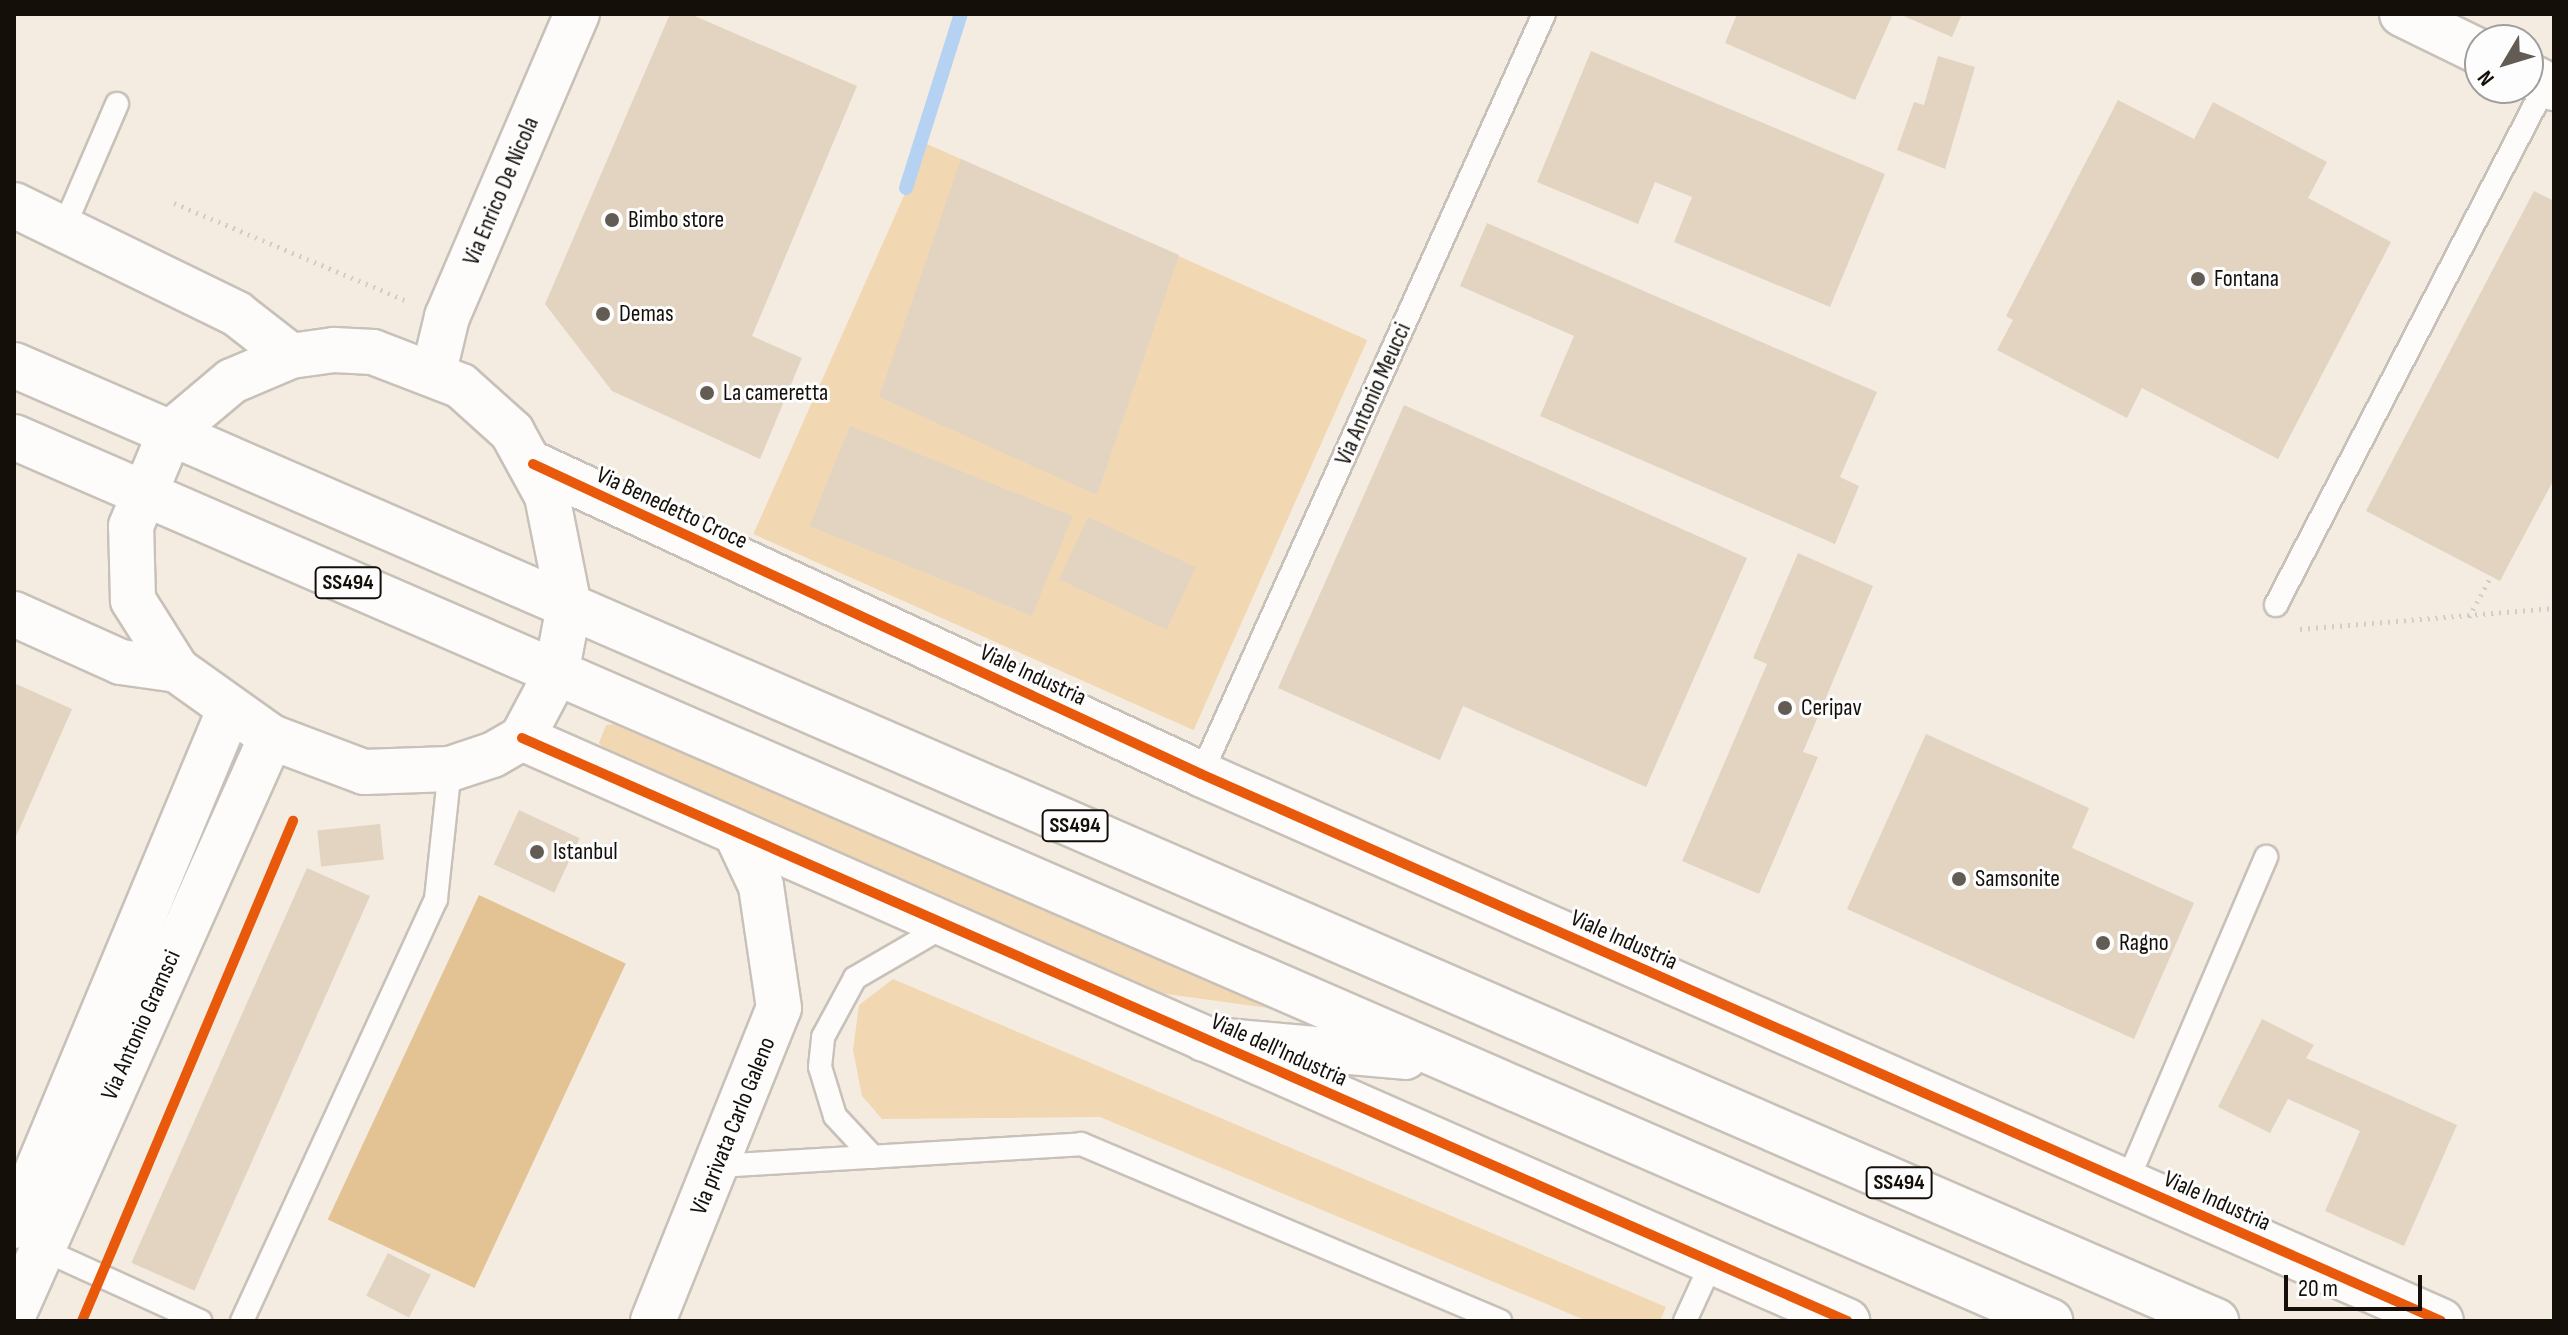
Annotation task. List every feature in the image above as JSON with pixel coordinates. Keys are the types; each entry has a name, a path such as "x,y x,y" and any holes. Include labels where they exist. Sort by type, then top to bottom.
{"street":[{"name":"Via Enrico De Nicola","path":"434,371 447,317 577,14"},
{"path":"2402,14 2464,44"},
{"path":"14,205 237,314 291,356"},
{"path":"373,352 434,371 484,403 533,464 569,606 556,674 522,738 450,769 364,772 271,737 228,713 177,670 133,600 128,572 140,493 170,433 232,381 291,356 373,352"},
{"name":"SS494","path":"14,365 2216,1321"},
{"name":"SS494","path":"14,437 1442,1060 2050,1321"},
{"name":"Via Benedetto Croce","path":"533,464 794,587"},
{"name":"Viale Industria","path":"794,587 1201,774 2441,1321"},
{"path":"14,614 121,662 177,670"},
{"name":"Via Antonio Gramsci","path":"14,1313 28,1237 228,713"},
{"name":"Via Antonio Gramsci","path":"28,1237 271,737"},
{"name":"Viale dell'Industria","path":"522,738 941,928 1204,1039 1847,1321"},
{"name":"Via privata Carlo Galeno","path":"653,1321 779,1008 761,886 737,835"},
{"path":"1204,1039 1442,1060"}],"lane":[{"name":"Via Antonio Meucci","path":"1201,774 1544,14"},
{"path":"64,227 117,104"},
{"path":"2276,605 2532,104"},
{"path":"242,1321 436,899 450,769"},
{"path":"2126,1184 2266,857"},
{"path":"873,1157 835,1116 820,1067 823,1037 855,978 903,943 941,928"},
{"path":"716,1166 1081,1144 1500,1321"},
{"path":"28,1237 200,1321"},
{"path":"1685,1321 1712,1262"}],"path":[{"path":"174,203 447,317"},
{"path":"2469,617 2491,576"},
{"path":"2294,629 2554,608"}],"shaded area":[{"path":"927,144 1367,340 1194,730 753,534"},
{"path":"629,723 1298,1012 1137,990 614,761 599,743 606,725"},
{"path":"479,895 626,963 475,1288 328,1219"},
{"path":"893,979 1666,1307 1660,1321 1587,1321 1100,1117 882,1119 862,1096 853,1050 859,1005"}],"building":[{"path":"670,14 690,14 857,86 752,336 802,358 760,459 612,391 545,304"},
{"path":"1737,14 1893,14 1855,100 1725,43"},
{"path":"1899,14 1962,14 1952,37"},
{"path":"1591,51 1885,174 1830,307 1674,242 1692,197 1655,182 1638,224 1537,182"},
{"path":"1938,56 1975,67 1945,169 1897,150 1914,102 1924,105"},
{"name":"Fontana","path":"2118,100 2194,139 2213,102 2327,162 2308,198 2391,242 2278,459 2142,388 2127,418 1997,350 2013,320 2006,316"},
{"path":"961,159 1179,255 1097,495 879,397"},
{"path":"2534,191 2554,201 2554,479 2500,581 2366,511"},
{"path":"1487,223 1877,392 1840,477 1859,486 1835,544 1540,416 1574,336 1460,286"},
{"path":"1404,405 1747,558 1646,787 1463,706 1440,760 1278,688"},
{"path":"850,426 1073,516 1032,616 810,526"},
{"path":"1088,517 1196,567 1167,630 1059,580"},
{"name":"Ceripav","path":"1798,553 1873,586 1803,752 1818,757 1759,894 1682,861 1767,664 1753,658"},
{"path":"14,683 72,709 14,841"},
{"name":"Samsonite","path":"1926,734 2089,808 2072,848 2194,903 2134,1039 1847,909"},
{"path":"519,810 580,838 554,893 494,864"},
{"path":"380,824 384,860 321,866 317,831"},
{"path":"307,868 370,896 194,1291 131,1263"},
{"path":"2262,1019 2314,1045 2306,1058 2457,1125 2404,1246 2325,1211 2360,1131 2288,1099 2270,1133 2218,1107"},
{"path":"388,1253 431,1275 409,1318 366,1296"}],"waterway":[{"path":"906,188 961,14"}],"cycle path":[{"path":"533,464 1201,774 2441,1321"},
{"path":"522,738 1847,1321"},
{"path":"82,1321 293,821"}],"place":[{"name":"Bimbo store","path":"612,220"},
{"name":"Fontana","path":"2198,279"},
{"name":"Demas","path":"603,314"},
{"name":"La cameretta","path":"707,393"},
{"name":"Ceripav","path":"1785,708"},
{"name":"Istanbul","path":"537,852"},
{"name":"Samsonite","path":"1959,879"},
{"name":"Ragno","path":"2103,943"}]}
